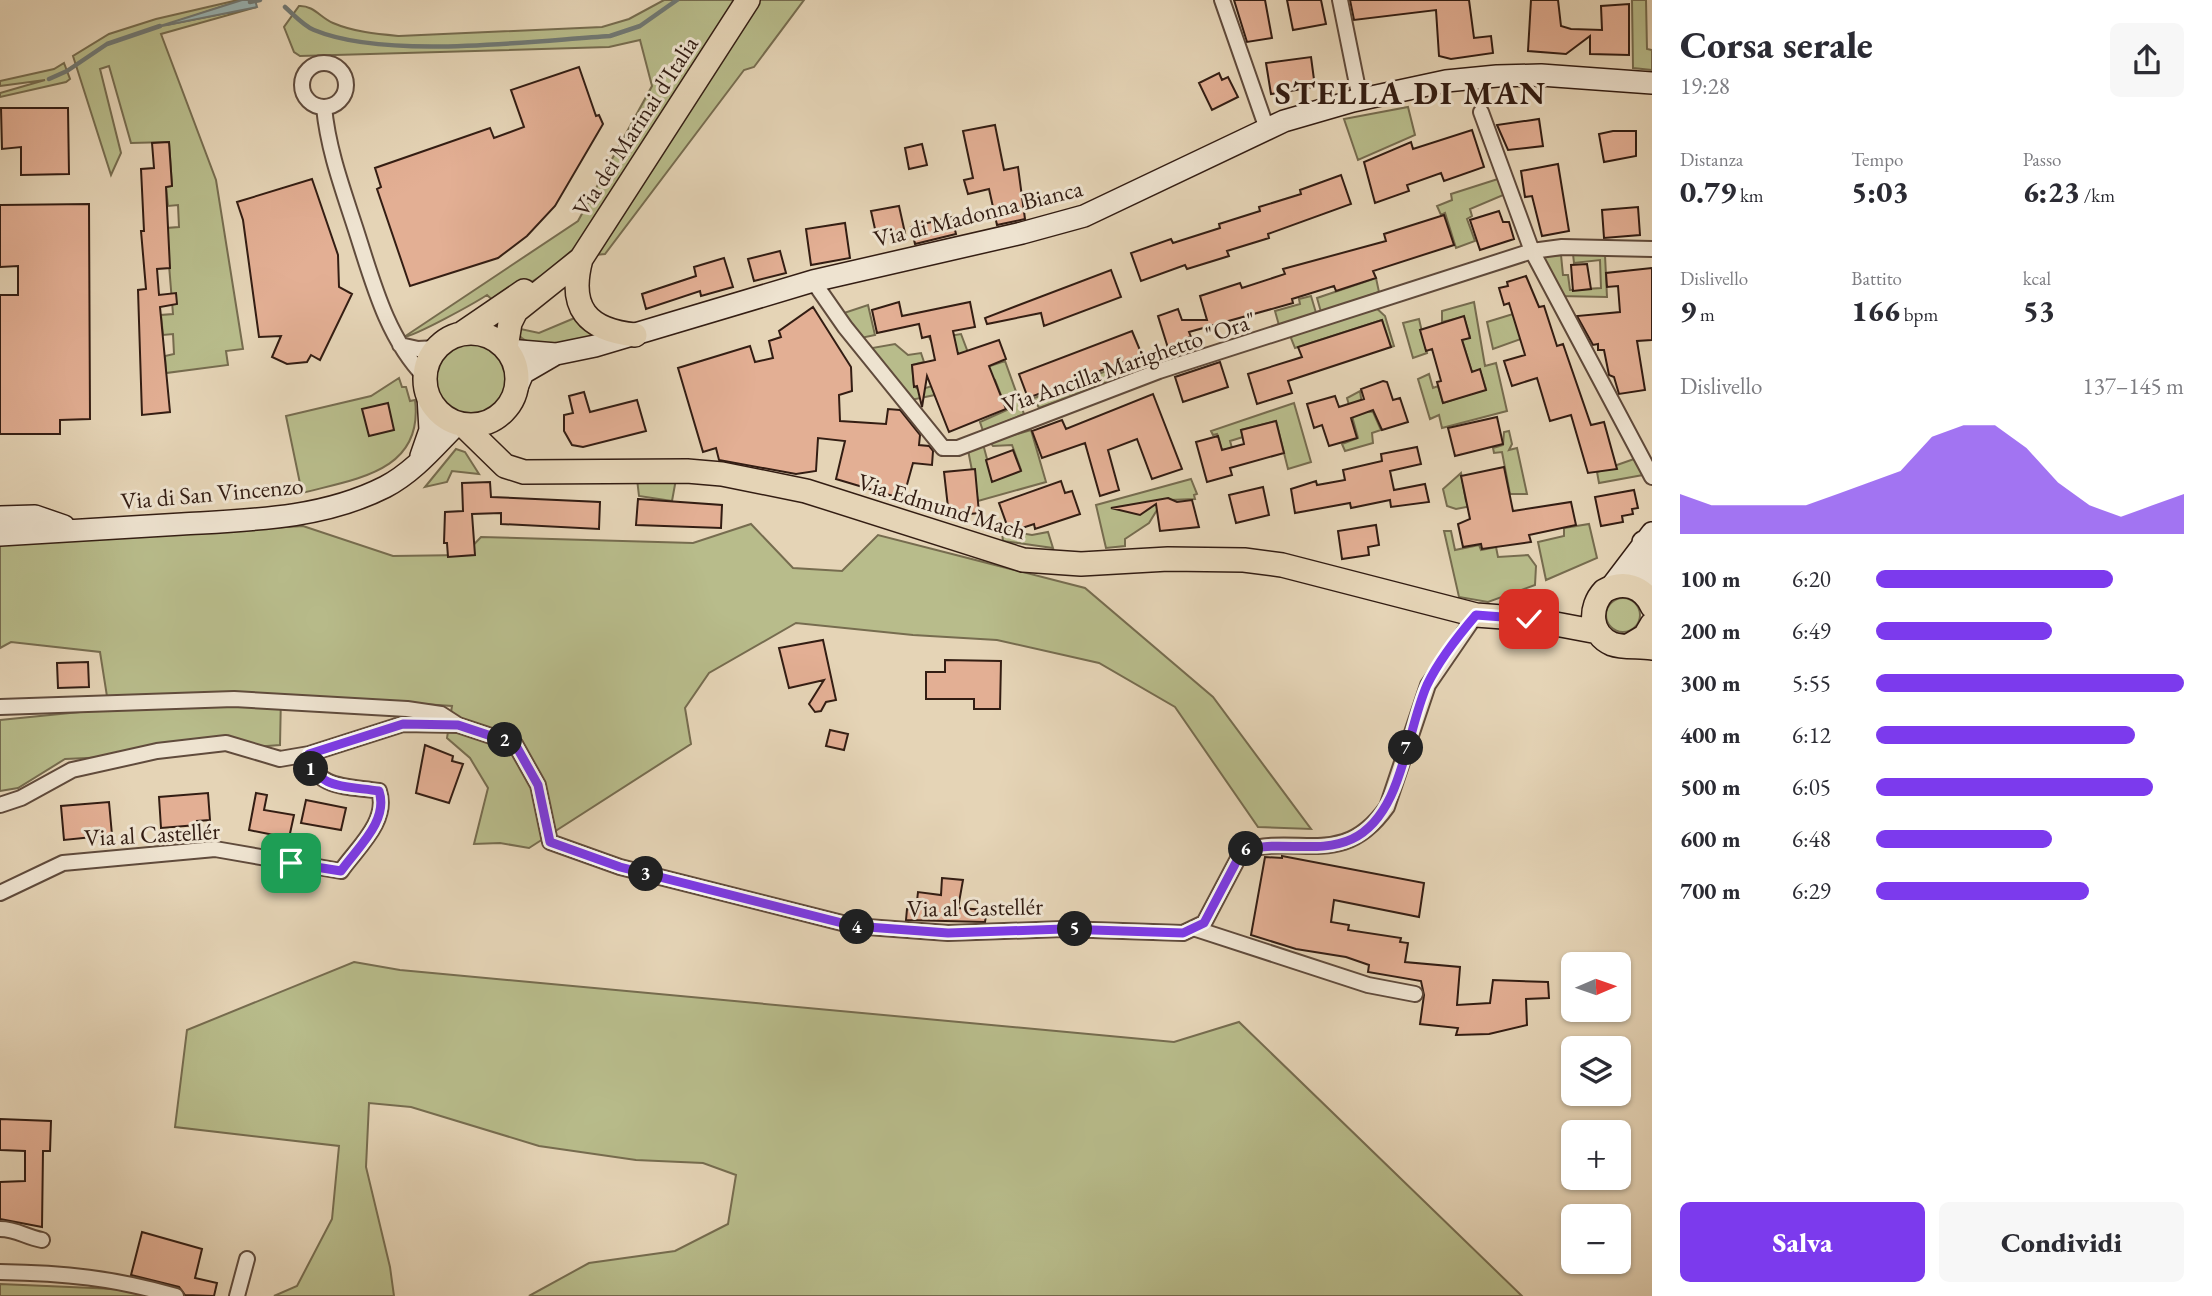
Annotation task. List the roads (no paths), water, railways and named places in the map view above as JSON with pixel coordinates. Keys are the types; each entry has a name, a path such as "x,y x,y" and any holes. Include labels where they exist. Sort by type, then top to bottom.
{"main road":[{"name":"Via dei Marinai d'Italia","path":"507,349 510,323 516,311 585,252 748,0"},
{"name":"Via di Madonna Bianca","path":"517,387 523,373 556,354 635,335 813,281 1023,233 1084,216 1267,128 1320,109 1446,81 1497,76 1550,76 1652,83"},
{"name":"Via dei Marinai d'Italia","path":"461,334 585,252"},
{"path":"585,252 576,288 582,309 600,328 635,335"},
{"path":"417,464 430,430 427,386 429,361 437,348 461,334 477,333 492,337 507,349 518,374 517,387 514,399 499,417 484,425 461,425"},
{"name":"Via di Madonna Bianca","path":"507,349 556,354"},
{"path":"427,386 437,411 461,425 505,466"},
{"path":"499,417 496,442 505,466"},
{"name":"Via di San Vincenzo","path":"0,535 262,519 313,513 384,488 417,464 461,425"},
{"name":"Via Edmund Mach","path":"505,466 524,472 676,471 722,474 806,491 1023,560 1081,564 1168,558 1244,560 1282,565 1476,615 1529,619 1598,632 1612,644 1641,646"},
{"path":"0,517 35,516 76,530"},
{"path":"1598,632 1593,613 1603,595 1648,537"},
{"path":"1648,537 1642,580 1650,602"},
{"path":"1603,595 1632,586 1650,602"},
{"name":"Via Edmund Mach","path":"1529,619 1603,595"},
{"path":"1641,646 1652,624"}],"street":[{"path":"1222,0 1267,128"},
{"path":"1340,0 1360,99"},
{"path":"324,107 327,141 380,302 400,345 427,386"},
{"path":"1481,112 1532,251 1652,477"},
{"name":"Via Ancilla Marighetto \"Ora\"","path":"813,281 852,337 943,449 958,449 1158,371 1532,251 1562,247 1652,248"},
{"path":"400,345 418,349 437,348"},
{"path":"1193,928 1204,923 1242,851 1257,847 1335,845 1366,831 1377,820 1387,807 1428,685 1476,615"},
{"name":"Via al Castellér","path":"0,707 234,699 407,709 441,714 458,725 515,744 538,785 550,842 620,867 878,930 948,933 1063,929 1183,933 1193,928"},
{"name":"Via al Castellér","path":"0,805 21,798 72,769 157,751 226,743 280,759 309,754 403,724 458,725"},
{"name":"Via al Castellér","path":"0,893 63,863 215,849 341,871 379,820 382,802 379,791 321,780 311,768 309,754"},
{"path":"1193,928 1368,985 1415,994"},
{"path":"0,1229 18,1229 29,1238 41,1240"},
{"path":"237,1296 247,1259"},
{"path":"0,1272 70,1273 126,1281 176,1296"}],"water":[{"path":"242,0 255,0 257,7 157,27"}],"waterway":[{"path":"250,2 260,0"},
{"path":"285,7 310,28 344,39 379,44 459,46 610,36 640,26 677,0"},
{"path":"49,79 67,71 107,44 160,26"}],"district":[{"name":"STELLA DI MAN","path":"1411,93"}]}
